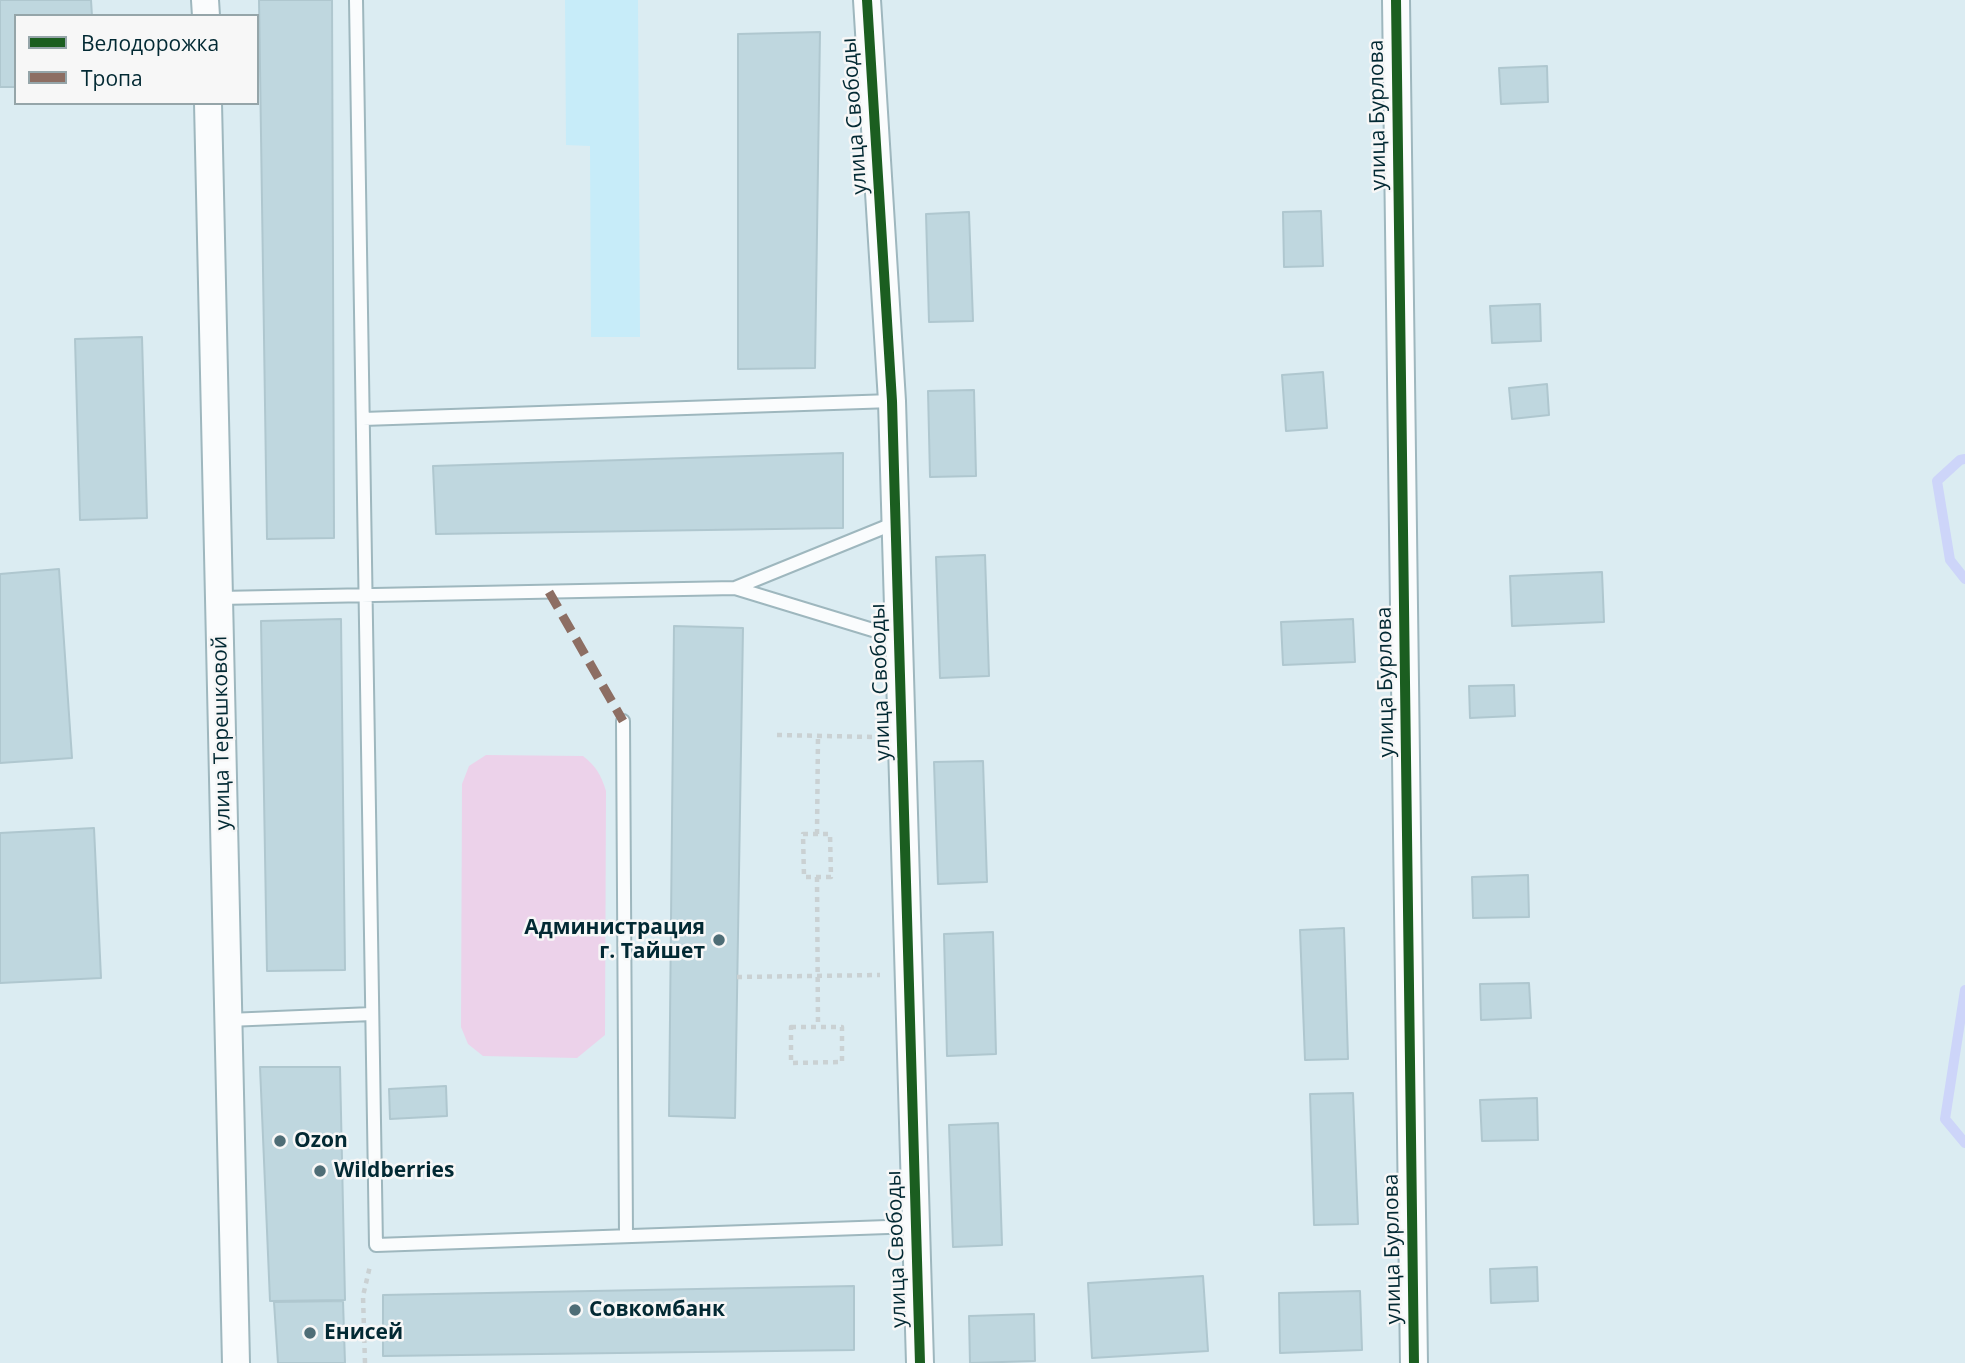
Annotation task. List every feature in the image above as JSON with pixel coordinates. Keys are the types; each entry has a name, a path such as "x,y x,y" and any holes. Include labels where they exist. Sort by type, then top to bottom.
{"street":[{"name":"улица Свободы","path":"867,0 892,401 920,1363"},
{"name":"улица Бурлова","path":"1396,0 1414,1363"},
{"name":"улица Терешковой","path":"208,105 236,1363"}],"lane":[{"path":"356,0 376,1245 916,1226"},
{"path":"363,419 892,401"},
{"path":"735,588 896,523"},
{"path":"219,598 735,588 899,638"},
{"path":"623,721 626,1236"},
{"path":"228,1020 372,1014"}],"path":[{"path":"777,735 902,737"},
{"path":"817,834 818,736"},
{"path":"803,834 817,834 830,834 831,877 804,877 803,834"},
{"path":"817,877 818,1027"},
{"path":"737,977 909,975"},
{"path":"791,1027 818,1027 842,1027 842,1062 791,1063 791,1027"},
{"path":"365,1363 362,1296 376,1245"}],"shaded area":[{"path":"565,0 638,0 640,337 591,337 590,146 566,145"},
{"path":"486,755 583,756 597,771 606,791 605,1035 577,1058 483,1056 468,1044 461,1027 462,784 469,766"}],"building":[{"path":"0,0 91,0 92,14 14,14 14,87 0,87"},
{"path":"259,0 332,0 334,538 267,539"},
{"path":"820,32 815,368 738,369 738,34"},
{"path":"1547,66 1548,102 1501,104 1499,68"},
{"path":"1321,211 1323,266 1284,267 1283,212"},
{"path":"969,212 973,321 929,322 926,214"},
{"path":"1540,304 1541,341 1492,343 1490,306"},
{"path":"142,337 147,518 80,520 75,339"},
{"path":"1323,372 1327,428 1286,431 1282,375"},
{"path":"1547,384 1549,415 1512,419 1509,388"},
{"path":"974,390 976,476 930,477 928,391"},
{"path":"843,453 843,528 436,534 433,466"},
{"path":"985,555 989,676 940,678 936,557"},
{"path":"59,569 72,758 0,763 0,574"},
{"path":"1602,572 1604,622 1512,626 1510,576"},
{"path":"341,619 345,970 267,971 261,621"},
{"path":"1353,619 1355,662 1283,665 1281,622"},
{"path":"674,626 743,628 735,1118 669,1116"},
{"path":"1514,685 1515,716 1470,718 1469,686"},
{"path":"983,761 987,882 938,884 934,762"},
{"path":"94,828 101,978 0,983 0,833"},
{"path":"1528,875 1529,917 1473,918 1472,877"},
{"path":"1344,928 1348,1059 1305,1060 1300,930"},
{"path":"993,932 996,1054 947,1056 944,934"},
{"path":"1529,983 1531,1018 1481,1020 1480,984"},
{"path":"260,1067 340,1067 345,1300 270,1301"},
{"path":"446,1086 447,1116 390,1119 389,1089"},
{"path":"1353,1093 1358,1224 1314,1225 1310,1094"},
{"path":"1537,1098 1538,1140 1482,1141 1480,1100"},
{"path":"998,1123 1002,1245 953,1247 949,1125"},
{"path":"1537,1267 1538,1301 1491,1303 1490,1269"},
{"path":"1203,1276 1208,1351 1092,1358 1088,1283"},
{"path":"854,1286 854,1350 383,1356 383,1295"},
{"path":"1360,1291 1362,1350 1280,1353 1279,1293"},
{"name":"Енисей","path":"343,1301 345,1363 278,1363 274,1302"},
{"path":"1034,1314 1035,1361 970,1363 969,1316"}],"waterway":[{"path":"1965,459 1960,460 1937,481 1950,560 1965,579"},
{"path":"1965,990 1945,1119 1965,1143"}],"marked path":[{"path":"549,592 623,721"}],"cycle path":[{"path":"867,0 892,401 920,1363"},
{"path":"1396,0 1414,1363"}],"place":[{"name":"Администрация г. Тайшет","path":"719,940"},
{"name":"Ozon","path":"280,1141"},
{"name":"Wildberries","path":"320,1171"},
{"name":"Совкомбанк","path":"575,1310"},
{"name":"Енисей","path":"310,1333"}]}
